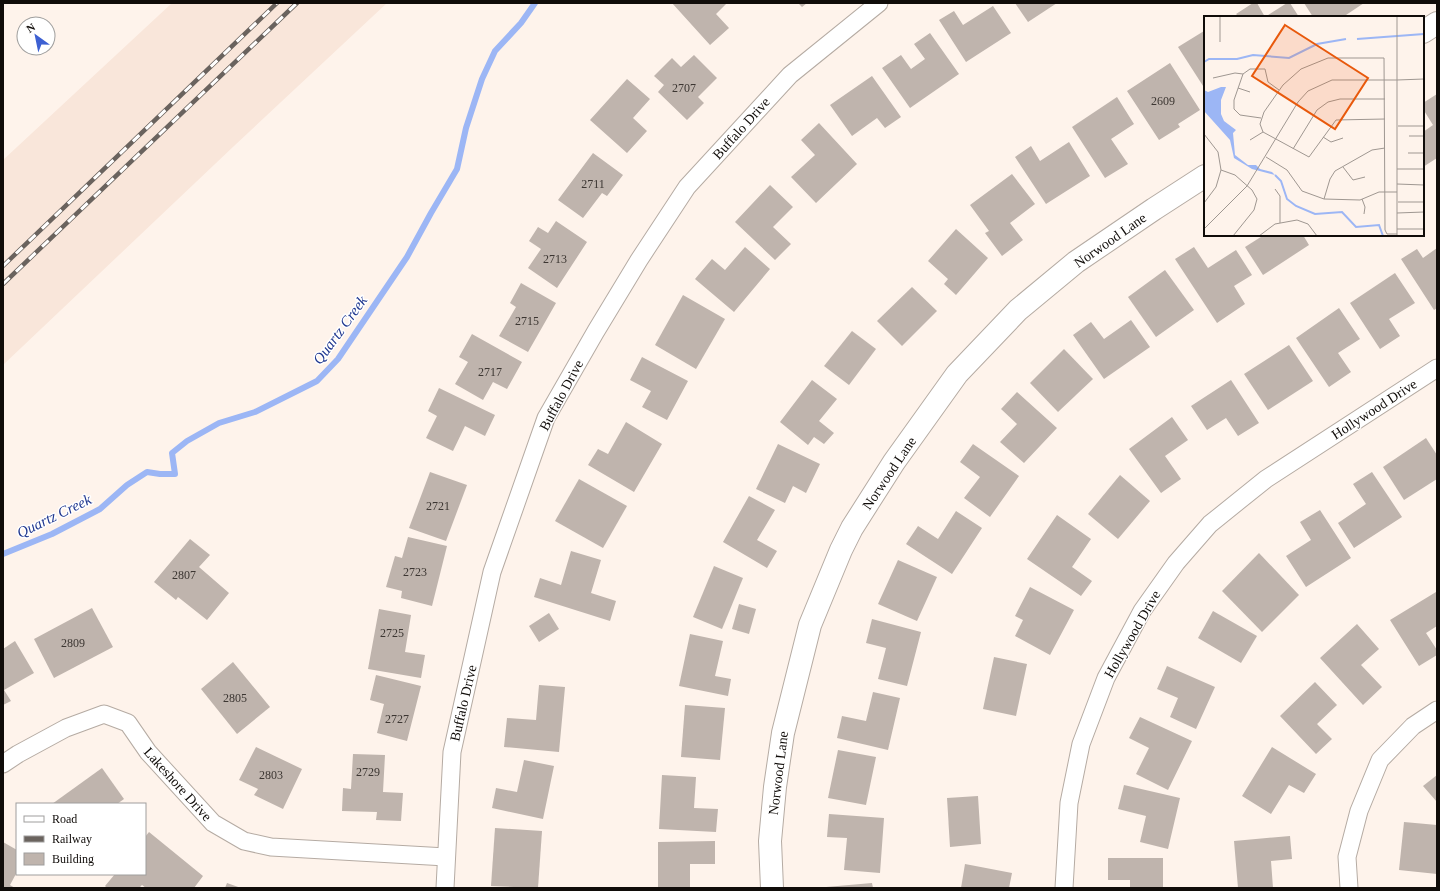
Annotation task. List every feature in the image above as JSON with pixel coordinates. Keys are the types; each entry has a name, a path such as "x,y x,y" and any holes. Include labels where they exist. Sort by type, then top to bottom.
{"street":[{"name":"Buffalo Drive","path":"445,888 452,752 492,572 546,418 639,260 687,187 790,75 879,3"},
{"path":"1424,31 1437,23"},
{"name":"Norwood Lane","path":"772,888 770,841 775,787 783,733 810,625 841,550 852,528 894,462 957,374 1018,310 1076,262 1204,177"},
{"name":"Hollywood Drive","path":"1064,888 1069,803 1081,744 1106,678 1142,611 1176,563 1210,524 1266,479 1437,368"},
{"path":"1349,888 1347,857 1359,811 1380,760 1413,726 1437,710"},
{"name":"Lakeshore Drive","path":"3,764 18,754 66,728 104,714 128,723 148,752 213,823 244,841 270,847 446,857"}],"shaded area":[{"path":"172,3 387,3 3,365 3,160"}],"building":[{"path":"672,3 727,3 716,14 729,28 710,45"},
{"path":"798,3 807,3 802,7"},
{"path":"1015,3 1057,3 1028,22"},
{"path":"1253,3 1257,3 1264,16 1238,16 1236,14"},
{"path":"1287,3 1290,3 1298,16 1267,16"},
{"path":"1304,3 1364,3 1344,16 1312,16"},
{"path":"993,6 1011,33 966,62 939,20 954,11 963,25"},
{"path":"1204,31 1204,87 1178,47"},
{"path":"930,33 959,74 910,108 882,68 901,55 911,69 925,59 914,44"},
{"path":"694,55 717,78 698,97 704,103 687,120 658,92 664,85 654,76 672,58 681,67"},
{"path":"1170,63 1200,110 1178,124 1180,127 1159,140 1127,91"},
{"path":"872,76 901,117 885,128 877,118 852,136 830,105"},
{"path":"627,79 650,99 633,118 647,131 627,153 590,120"},
{"path":"1437,94 1437,158 1424,166 1424,131 1433,125 1424,111 1424,102"},
{"path":"1117,97 1134,124 1111,139 1128,164 1105,178 1072,127"},
{"path":"819,123 857,164 816,203 791,177 815,155 801,140"},
{"path":"1069,142 1090,176 1046,204 1015,157 1031,146 1040,161"},
{"path":"593,153 623,175 607,196 602,193 583,218 558,200"},
{"path":"1012,174 1035,204 1010,223 1023,240 1002,256 985,233 989,231 970,205"},
{"path":"770,185 793,207 773,227 791,244 775,260 735,222"},
{"path":"556,221 587,242 557,288 528,268 541,249 529,241 538,227 548,233"},
{"path":"956,229 988,258 956,295 944,284 948,279 928,261"},
{"path":"1262,236 1304,236 1309,245 1263,275 1245,247"},
{"path":"745,247 770,269 734,312 695,279 712,259 725,270"},
{"path":"1194,247 1208,268 1236,250 1252,275 1234,286 1245,304 1217,323 1175,259"},
{"path":"1437,248 1437,308 1434,310 1401,259 1417,249 1423,258"},
{"path":"1165,270 1194,310 1156,337 1128,297"},
{"path":"1395,273 1415,303 1389,319 1400,336 1380,349 1350,303"},
{"path":"521,283 556,303 528,352 499,336 516,307 510,303"},
{"path":"912,287 937,311 902,346 877,321"},
{"path":"683,295 725,319 696,369 655,345"},
{"path":"1339,308 1360,339 1338,353 1351,372 1329,387 1296,338"},
{"path":"1131,320 1150,347 1104,379 1073,335 1091,322 1104,339"},
{"path":"852,331 876,349 849,385 824,366"},
{"path":"472,334 522,362 507,389 493,382 483,400 455,384 468,362 459,357"},
{"path":"1289,345 1313,381 1268,410 1244,374"},
{"path":"1064,349 1093,379 1058,412 1030,383"},
{"path":"642,357 688,381 667,420 642,407 651,391 630,380"},
{"path":"812,380 837,399 819,421 834,433 824,444 814,437 808,445 780,422"},
{"path":"1231,380 1259,423 1238,436 1226,418 1207,430 1191,406"},
{"path":"439,388 495,415 485,436 465,426 453,451 426,438 437,416 428,411"},
{"path":"1017,392 1057,428 1024,463 1000,442 1017,424 1001,409"},
{"path":"1172,417 1188,440 1165,456 1181,479 1161,493 1129,449"},
{"path":"626,422 662,444 634,492 588,465 598,449 608,454"},
{"path":"1426,438 1437,455 1437,479 1404,500 1383,467"},
{"path":"778,444 820,464 806,493 793,486 785,503 756,489"},
{"path":"973,444 1019,476 990,517 964,498 980,477 960,462"},
{"path":"430,472 467,485 446,541 409,528"},
{"path":"1372,472 1402,517 1354,548 1338,523 1366,504 1353,484"},
{"path":"1120,475 1150,501 1118,539 1088,514"},
{"path":"579,479 627,506 603,548 555,521"},
{"path":"749,496 775,510 757,540 777,551 767,568 723,542"},
{"path":"1320,510 1351,558 1306,587 1286,556 1311,540 1300,522"},
{"path":"956,511 982,528 952,574 906,544 918,526 938,539"},
{"path":"1057,515 1091,539 1072,567 1092,581 1081,596 1027,559"},
{"path":"408,537 447,546 432,606 401,598 402,591 386,587 395,556 402,558"},
{"path":"190,539 210,555 199,567 229,593 207,620 178,597 176,600 154,582"},
{"path":"571,551 601,560 591,593 616,601 610,621 534,597 540,578 561,585"},
{"path":"1259,553 1299,595 1262,632 1222,591"},
{"path":"898,560 937,577 917,621 878,604"},
{"path":"714,566 743,578 722,629 693,617"},
{"path":"1030,587 1074,610 1050,655 1015,636 1023,620 1015,616"},
{"path":"1436,592 1437,626 1426,633 1437,650 1437,655 1419,666 1390,620"},
{"path":"739,604 756,609 749,634 732,629"},
{"path":"92,608 113,647 54,678 34,639"},
{"path":"379,609 411,615 405,652 425,655 421,678 368,669"},
{"path":"1213,611 1257,636 1241,663 1198,638"},
{"path":"549,613 559,629 539,642 529,626"},
{"path":"872,619 921,632 907,686 878,679 886,648 866,643"},
{"path":"1357,624 1379,649 1361,665 1382,687 1363,705 1320,658"},
{"path":"690,634 723,641 715,676 731,679 728,696 679,686"},
{"path":"15,641 34,673 4,690 11,701 3,705 3,649"},
{"path":"994,657 1027,664 1016,716 983,709"},
{"path":"233,662 270,707 237,734 201,689"},
{"path":"1167,666 1215,687 1196,729 1170,717 1178,698 1157,689"},
{"path":"376,675 421,686 407,741 377,733 384,704 370,700"},
{"path":"1315,682 1337,705 1317,724 1332,739 1316,754 1280,716"},
{"path":"539,685 565,687 559,752 504,747 507,718 536,720"},
{"path":"873,692 900,698 888,750 837,738 842,716 866,721"},
{"path":"685,705 725,708 720,760 681,757"},
{"path":"1140,717 1192,741 1168,790 1136,774 1149,748 1129,738"},
{"path":"256,747 302,769 283,809 254,795 258,789 239,780"},
{"path":"1272,747 1316,774 1304,793 1289,785 1271,814 1242,796"},
{"path":"838,750 876,757 866,805 828,798"},
{"path":"353,754 385,755 383,792 403,793 401,821 376,820 377,812 342,811 343,788 351,789"},
{"path":"524,760 554,766 543,819 492,808 496,788 517,792"},
{"path":"102,768 124,799 118,803 53,803"},
{"path":"662,775 696,777 694,808 718,809 716,832 659,829"},
{"path":"1437,775 1437,802 1423,786"},
{"path":"1124,785 1180,798 1168,849 1140,842 1146,816 1118,809"},
{"path":"978,796 981,844 950,847 947,798"},
{"path":"829,814 884,818 880,873 844,870 847,838 827,837"},
{"path":"1404,822 1437,825 1437,874 1399,870"},
{"path":"495,828 542,831 538,888 491,886"},
{"path":"149,832 203,876 194,888 146,888 142,885 139,888 107,888 105,886 114,875 146,875 146,836"},
{"path":"1290,836 1292,859 1271,861 1273,888 1238,888 1234,841"},
{"path":"715,841 715,864 690,864 690,888 658,888 658,842"},
{"path":"3,842 16,849 16,874 10,885 15,888 3,888"},
{"path":"1108,858 1163,858 1163,888 1130,888 1130,880 1108,880"},
{"path":"965,864 1012,873 1009,888 961,888"},
{"path":"227,883 241,888 225,888"},
{"path":"872,883 873,888 826,888 826,887"}],"waterway":[{"name":"Quartz Creek","path":"3,554 52,534 100,509 127,485 147,472 175,474 172,453 187,441 219,423 255,412 317,381 338,359 407,257 457,169 466,128 482,79 495,51 521,23 535,3"}],"railway":[{"path":"3,266 277,3"},
{"path":"3,284 297,3"}]}
